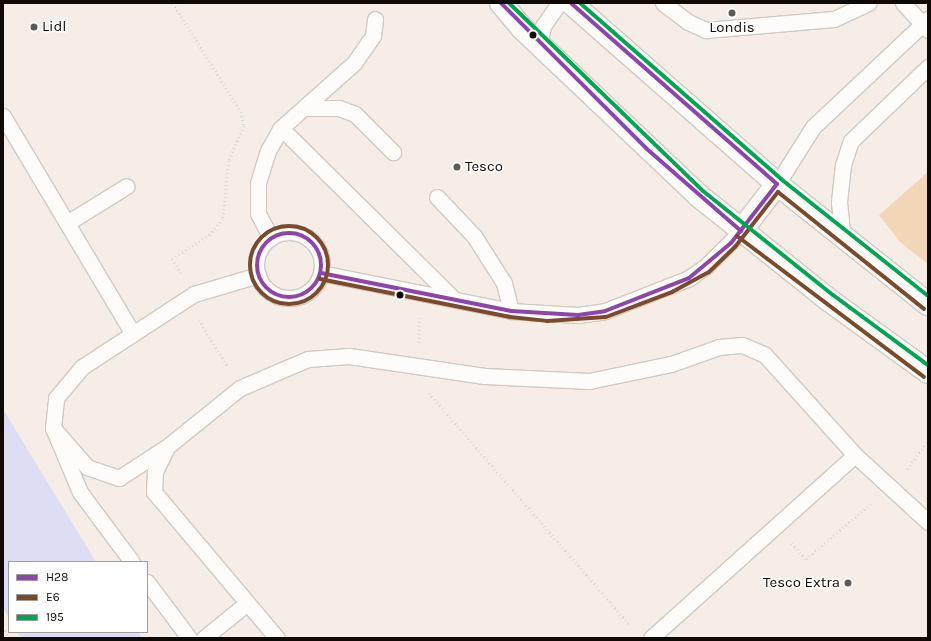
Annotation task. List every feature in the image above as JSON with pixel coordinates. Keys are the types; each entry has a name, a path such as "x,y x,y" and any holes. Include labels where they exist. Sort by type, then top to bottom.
{"street":[{"path":"500,3 539,44 647,149 741,231 928,372"},
{"path":"571,3 843,240 928,304"},
{"path":"741,231 777,184"}],"lane":[{"path":"539,44 543,26 559,3"},
{"path":"663,3 688,22 706,30 834,19 868,3"},
{"path":"777,184 813,127 926,24 903,3"},
{"path":"271,238 258,214 258,183 268,151 281,128 306,108 354,63 373,36 375,19"},
{"path":"843,240 839,202 843,165 851,141 928,67"},
{"path":"306,108 339,108 355,114 393,152"},
{"path":"3,116 132,332"},
{"path":"281,128 452,298"},
{"path":"68,223 127,186"},
{"path":"437,197 474,236 504,283 511,310"},
{"path":"321,273 511,310 547,315 605,311 689,278 705,267 741,231"},
{"path":"293,232 303,235 319,251 321,273 310,291 290,297 271,291 258,275 258,255 271,238 293,232"},
{"path":"131,561 80,492 53,428 56,398 82,367 132,332 190,297 258,275"},
{"path":"53,428 87,468 119,478 168,446 240,388 308,359 348,356 419,367 540,381 589,381 671,364 719,346 742,345 765,355 855,455 928,522"},
{"path":"168,446 155,472 154,492 277,638"},
{"path":"651,638 777,527 855,455"},
{"path":"148,583 189,638"},
{"path":"204,638 247,602"}],"path":[{"path":"172,3 241,112 244,126 229,161 223,219 210,235 172,259 190,297 240,388"},
{"path":"419,291 419,367 423,386 632,626"},
{"path":"777,527 806,559 891,488 928,441"},
{"path":"3,627 10,638"}],"shaded area":[{"path":"928,172 928,264 901,243 879,215"}],"water":[{"path":"3,409 95,561 8,561 8,616 3,608"},
{"path":"18,633 139,633 142,638 21,638"}],"transit line":[{"name":"H28","path":"501,3 647,149 741,231"},
{"name":"195","path":"509,3 703,191 833,295 928,365"},
{"name":"H28","path":"321,273 511,311 578,315 605,311 689,278 731,243 777,184 571,3"},
{"name":"195","path":"580,3 781,179 928,296"},
{"name":"E6","path":"320,279 510,317 547,321 606,317 672,292 709,272 735,247 778,192 924,309"},
{"name":"E6","path":"289,226 304,229 316,238 325,250 328,265 325,280 316,292 304,301 289,304 274,301 262,292 253,280 250,265 253,250 262,238 274,229 289,226"},
{"name":"H28","path":"283,233 295,233 312,242 319,253 321,265 319,277 312,288 295,297 283,297 271,292 262,283 257,271 257,259 262,247 271,238 283,233"},
{"name":"E6","path":"737,236 924,377"}],"place":[{"name":"Londis","path":"732,13"},
{"name":"Lidl","path":"34,27"},
{"name":"Tesco","path":"457,167"},
{"name":"Tesco Extra","path":"848,583"}]}
